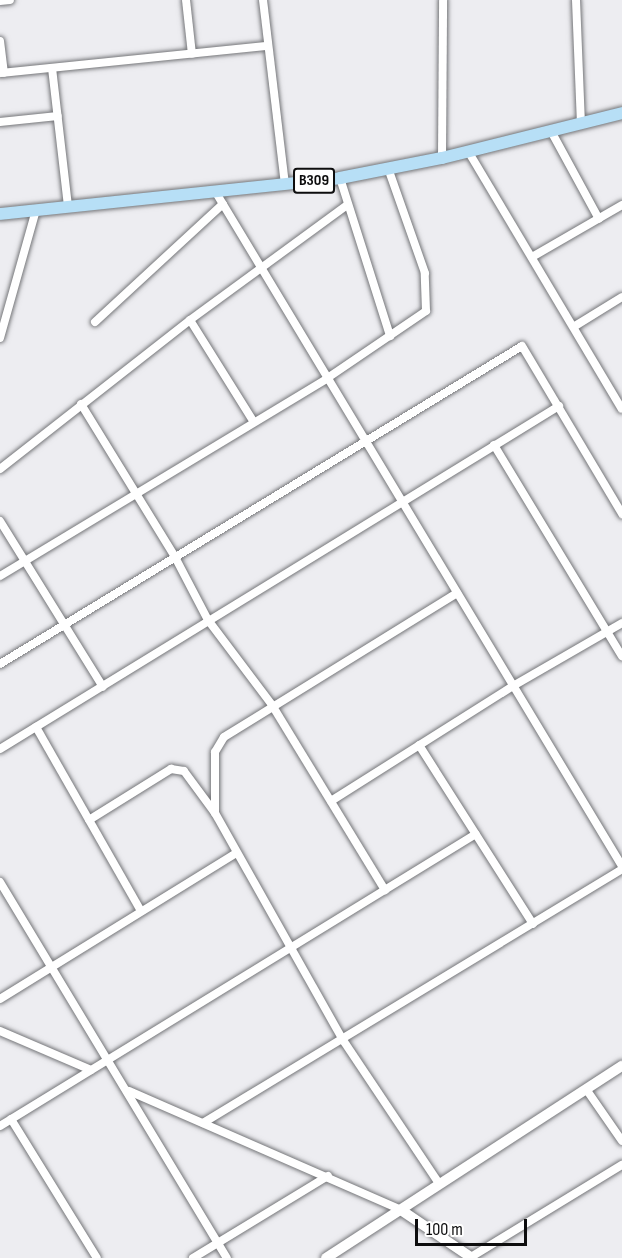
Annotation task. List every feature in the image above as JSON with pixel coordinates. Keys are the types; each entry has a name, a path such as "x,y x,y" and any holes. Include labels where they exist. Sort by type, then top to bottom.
{"main road":[{"name":"B309","path":"0,214 339,178 442,158 622,113"},
{"path":"326,1258 401,1210 438,1182 622,1066"},
{"path":"401,1210 471,1258"}],"street":[{"path":"0,1 10,0"},
{"path":"186,0 192,54"},
{"path":"263,0 285,184"},
{"path":"442,158 443,0"},
{"path":"576,0 581,123"},
{"path":"0,40 2,73 267,46"},
{"path":"52,68 68,207"},
{"path":"0,122 58,116"},
{"path":"551,131 599,219"},
{"path":"468,151 575,326 622,409"},
{"path":"0,576 253,421 326,379 426,311 428,300 418,246 388,168"},
{"path":"339,178 390,336"},
{"path":"203,1123 343,1040 622,867 326,379 215,191"},
{"path":"94,322 223,204"},
{"path":"0,469 190,320 347,205"},
{"path":"532,257 622,205"},
{"path":"0,338 36,210"},
{"path":"575,326 622,297"},
{"path":"190,320 253,421"},
{"path":"0,664 363,440 522,346 622,514"},
{"path":"81,404 175,557 208,620 272,705 385,890"},
{"path":"0,749 401,500 559,406"},
{"path":"494,445 622,656"},
{"path":"0,521 103,687"},
{"path":"215,813 215,752 224,736 457,593"},
{"path":"331,801 513,686 622,623"},
{"path":"36,727 141,911"},
{"path":"419,745 532,924"},
{"path":"89,820 171,769 180,768 215,813 289,948 343,1040 438,1182"},
{"path":"0,1126 476,834"},
{"path":"0,999 237,853"},
{"path":"0,882 129,1091 227,1258"},
{"path":"0,1031 91,1070"},
{"path":"586,1089 622,1141"},
{"path":"129,1091 328,1176 401,1210"},
{"path":"11,1119 97,1258"},
{"path":"471,1258 622,1166"},
{"path":"193,1258 328,1176"}]}
